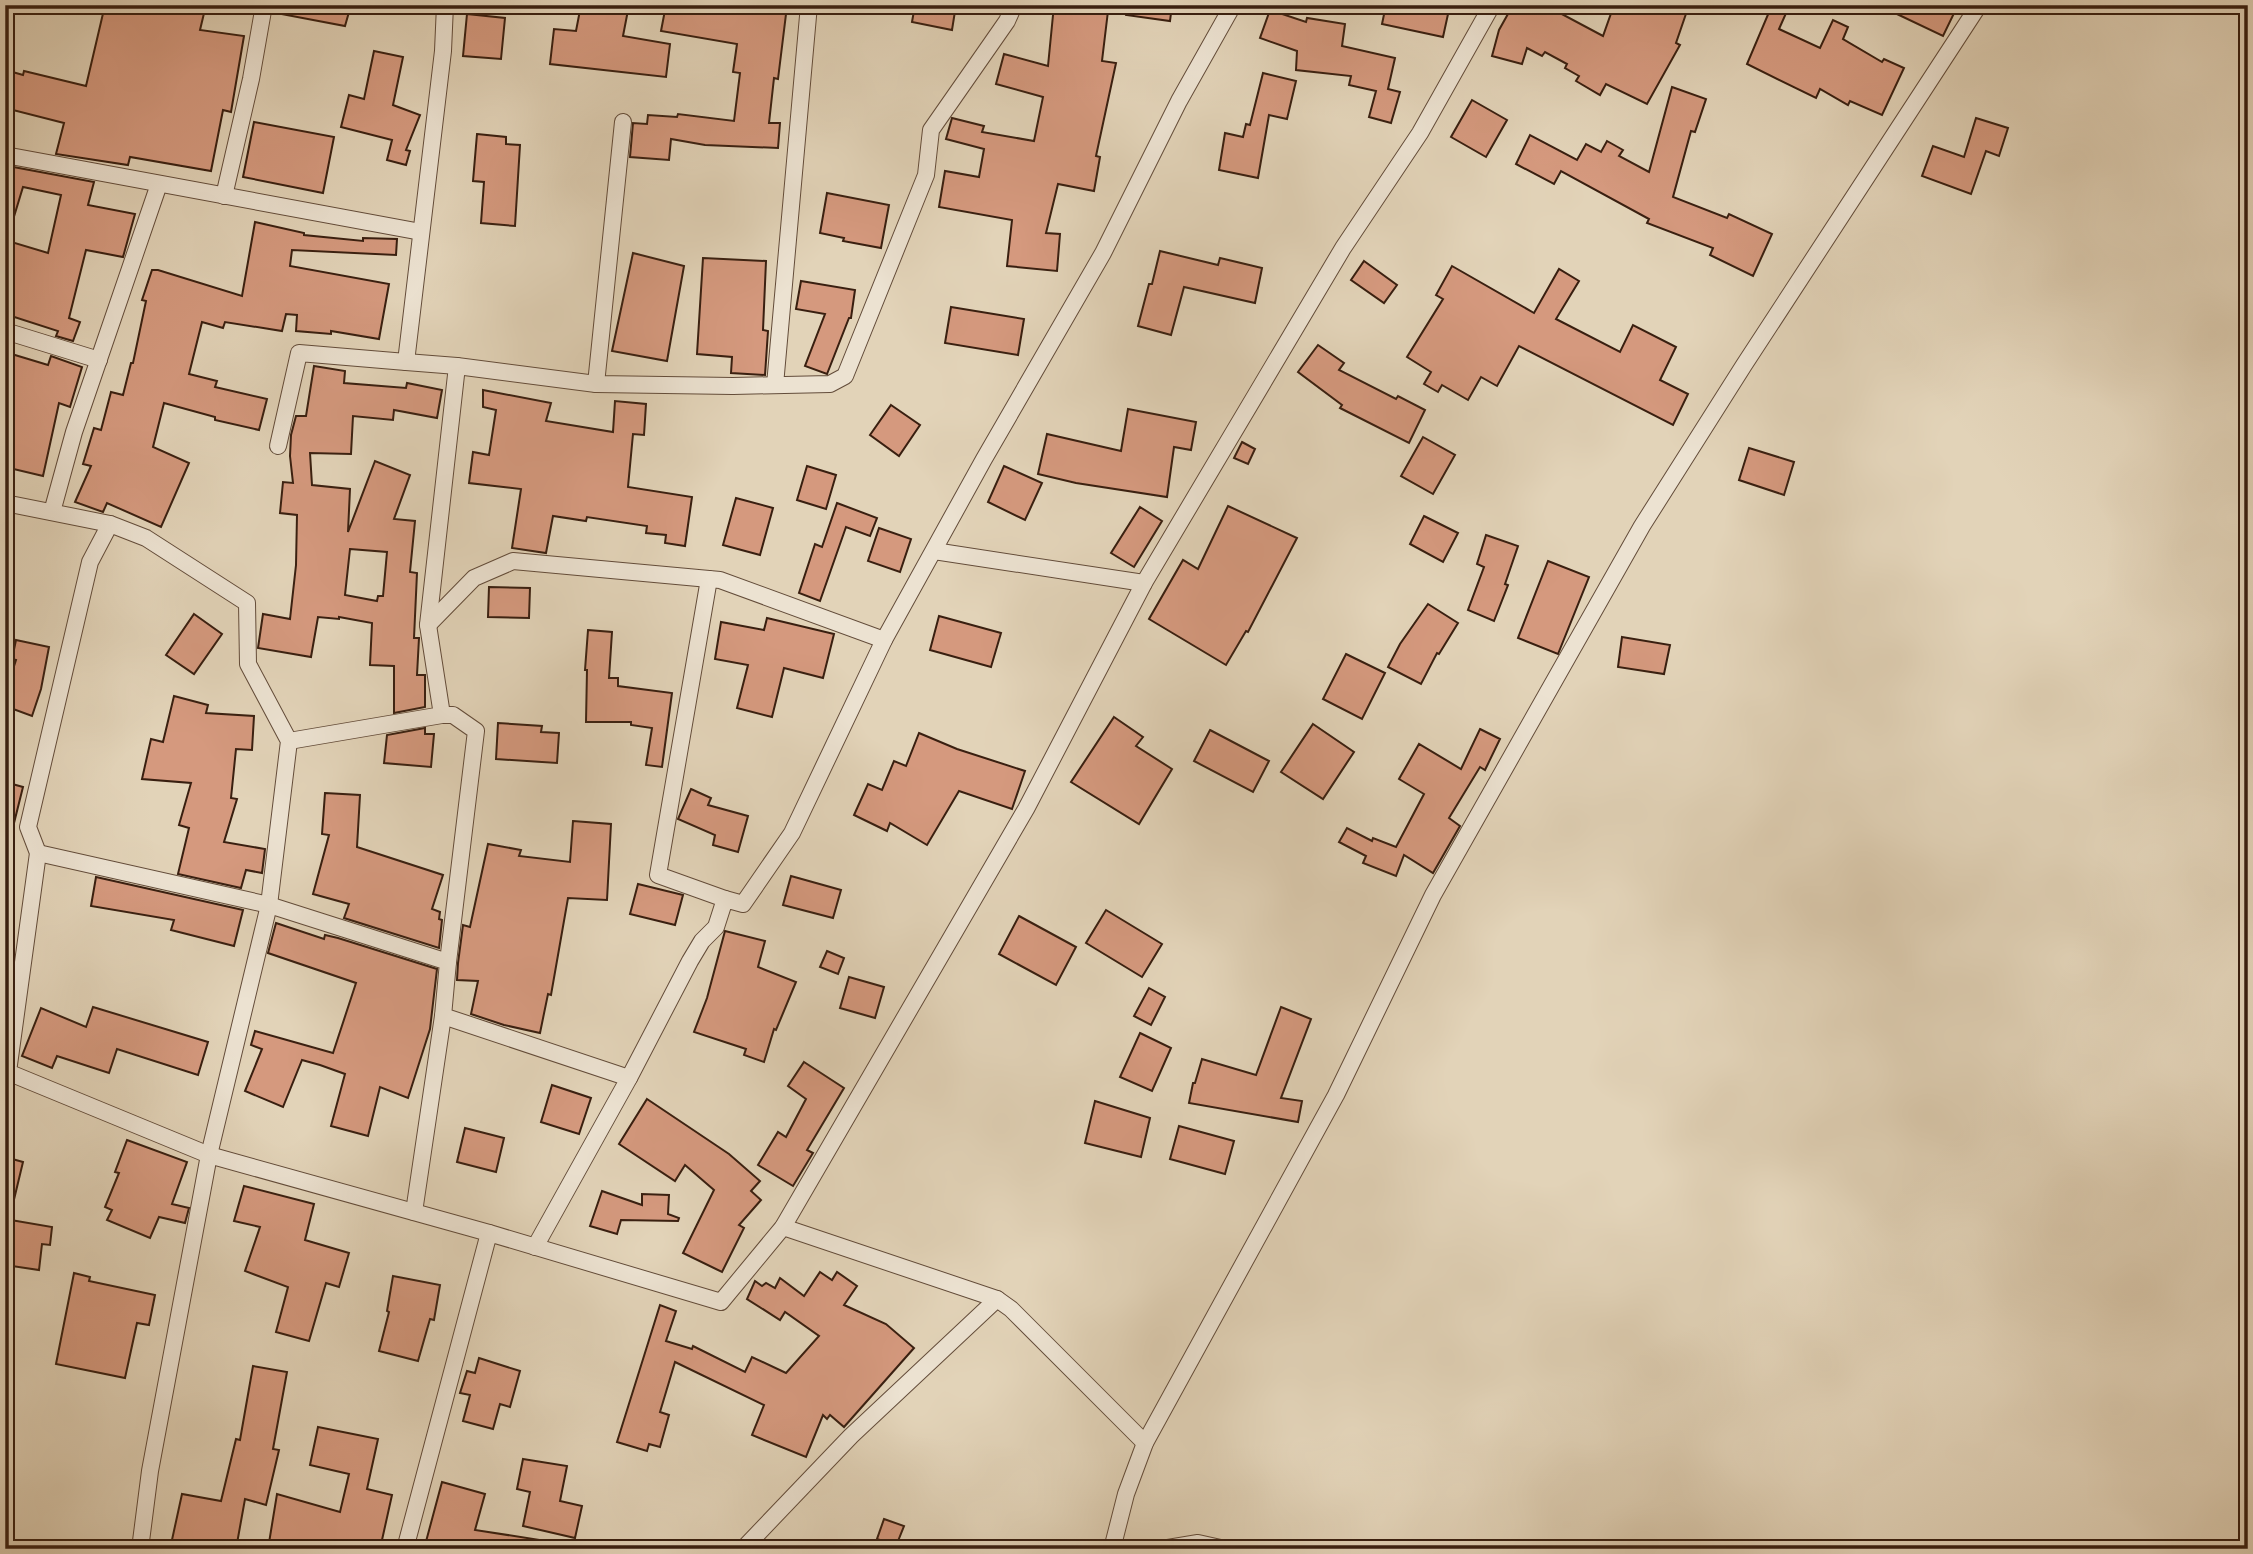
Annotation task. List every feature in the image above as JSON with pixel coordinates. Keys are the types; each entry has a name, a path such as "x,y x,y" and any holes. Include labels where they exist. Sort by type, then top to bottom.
{"street":[{"path":"224,196 251,79 264,5"},
{"path":"406,362 443,51 445,5"},
{"path":"775,386 809,5"},
{"path":"278,446 299,353 457,366 596,384 775,386 830,384 845,376 926,175 930,130 1007,21 1014,5"},
{"path":"709,579 658,875 743,904 793,833 884,640 984,459 1103,253 1179,101 1233,5"},
{"path":"110,524 90,562 27,827 38,853 7,1072 209,1156 489,1233 721,1302 783,1227 1026,809 1144,583 1343,248 1420,133 1492,5"},
{"path":"1112,1549 1126,1494 1145,1443 1336,1095 1433,895 1642,526 1979,5"},
{"path":"596,384 623,122"},
{"path":"5,155 422,232"},
{"path":"52,512 74,432 159,184"},
{"path":"5,331 99,360"},
{"path":"442,715 428,625 457,366"},
{"path":"5,503 110,524 146,538 247,603 248,664 289,741 269,905 209,1156 150,1471 139,1549"},
{"path":"934,551 1144,583"},
{"path":"428,625 474,578 513,561 720,580 884,640"},
{"path":"289,741 442,715 453,715 476,731 443,1016 414,1212"},
{"path":"38,853 269,905 448,962"},
{"path":"535,1247 629,1078 690,961 702,941 716,927 724,899"},
{"path":"443,1016 629,1078"},
{"path":"783,1227 996,1299 1011,1309 1145,1443"},
{"path":"405,1549 489,1233"},
{"path":"743,1549 851,1436 996,1299"},
{"path":"1162,1549 1198,1543 1225,1549"}],"building":[{"path":"105,5 206,5 200,30 244,36 231,112 223,110 211,171 130,157 128,165 56,154 64,123 5,108 5,85 9,71 23,75 24,71 86,86"},
{"path":"277,5 351,5 345,26 276,13"},
{"path":"581,5 629,5 623,36 670,44 666,77 550,64 554,29 576,31"},
{"path":"666,5 706,5 745,12 745,9 786,14 778,79 774,78 769,123 780,123 778,148 705,145 671,139 669,160 630,157 633,123 647,124 648,115 677,117 678,114 734,121 740,73 733,72 737,44 661,31"},
{"path":"915,5 956,5 952,30 912,22"},
{"path":"1054,5 1108,11 1102,61 1116,63 1096,156 1100,157 1094,191 1058,184 1046,233 1060,234 1057,271 1007,266 1012,220 939,207 945,171 979,177 984,149 946,139 952,118 984,126 982,132 1034,141 1043,97 996,84 1004,54 1048,66"},
{"path":"1127,5 1172,5 1170,21 1126,15"},
{"path":"1386,5 1450,5 1443,37 1382,24"},
{"path":"1513,5 1545,5 1603,36 1614,5 1689,5 1676,43 1680,45 1647,104 1606,84 1600,95 1576,81 1579,76 1565,68 1567,64 1545,52 1542,56 1527,48 1522,64 1492,56 1499,30"},
{"path":"1772,5 1787,11 1779,29 1820,48 1833,20 1848,27 1843,39 1882,62 1884,59 1904,68 1882,115 1850,101 1848,105 1820,89 1816,98 1747,64"},
{"path":"1878,5 1958,5 1943,36"},
{"path":"1270,10 1306,22 1307,18 1345,24 1342,46 1395,58 1388,89 1400,92 1391,123 1369,117 1376,91 1349,85 1351,76 1296,70 1297,51 1260,38"},
{"path":"467,14 505,18 501,59 463,56"},
{"path":"374,51 403,57 393,105 420,115 406,150 410,151 406,165 387,160 392,140 341,127 349,95 364,99"},
{"path":"1263,73 1296,81 1287,119 1269,115 1258,178 1219,170 1225,133 1243,137 1246,124 1250,125"},
{"path":"1672,87 1706,99 1695,132 1691,131 1673,197 1727,218 1729,214 1772,234 1753,276 1710,255 1713,248 1647,223 1649,219 1561,171 1554,184 1516,164 1530,135 1577,160 1586,144 1601,152 1607,141 1623,150 1619,156 1649,172"},
{"path":"1472,100 1507,120 1486,157 1451,137"},
{"path":"1976,118 2008,128 1999,156 1986,151 1971,194 1922,176 1933,146 1964,157"},
{"path":"254,122 334,137 323,193 243,177"},
{"path":"477,134 506,137 506,144 520,145 515,226 481,223 484,182 473,181"},
{"path":"8,166 94,182 88,205 135,214 123,257 86,250 69,318 80,322 73,341 56,336 58,331 5,314 5,240 48,253 61,195 23,187 9,233 5,233 5,181"},
{"path":"827,193 889,205 881,248 843,241 844,238 820,233"},
{"path":"255,222 304,235 363,241 363,238 397,239 396,255 292,250 290,266 389,284 379,339 331,331 331,334 296,331 297,315 286,314 282,331 225,322 223,328 202,322 189,374 217,381 215,387 267,399 259,430 215,420 215,417 164,403 153,447 189,463 161,527 107,503 103,512 75,502 91,466 83,464 94,428 101,430 111,392 123,395 133,363 146,301 142,300 152,270 242,296"},
{"path":"1160,251 1218,265 1220,258 1262,268 1255,303 1184,287 1171,335 1138,326"},
{"path":"633,253 684,266 667,361 612,351"},
{"path":"703,258 766,261 763,330 768,331 765,375 731,373 732,357 697,354"},
{"path":"1364,261 1397,285 1384,303 1351,280"},
{"path":"1452,266 1534,313 1559,269 1579,281 1556,319 1620,352 1633,325 1676,347 1660,380 1688,394 1673,425 1519,346 1497,386 1481,377 1468,400 1442,385 1438,392 1424,384 1431,372 1407,357 1443,299 1436,295"},
{"path":"801,281 855,290 851,318 827,374 805,366 825,314 796,309"},
{"path":"951,307 1024,319 1018,355 945,343"},
{"path":"1318,345 1344,363 1339,370 1396,399 1398,396 1425,410 1409,443 1340,408 1342,405 1298,372"},
{"path":"5,352 48,365 51,356 82,367 70,407 59,403 43,476 5,467"},
{"path":"314,366 345,371 344,383 406,388 407,383 442,390 437,418 394,410 393,420 353,416 351,454 310,453 312,485 350,489 348,532 375,461 410,475 394,519 415,521 410,572 417,573 414,638 419,638 417,675 425,675 425,707 394,713 394,666 370,665 372,623 339,617 318,617 311,657 258,648 263,614 290,619 296,565 297,515 280,513 283,482 293,483 290,456 291,435 296,416 306,416","holes":["350,549 387,552 383,596 378,596 377,601 345,595"]},
{"path":"483,390 551,403 546,421 613,432 615,401 646,404 644,435 633,434 628,487 692,497 685,546 665,543 666,535 646,533 647,526 587,517 586,521 553,516 546,553 512,548 521,489 469,483 473,452 489,455 496,410 483,407"},
{"path":"891,405 920,425 899,456 870,435"},
{"path":"1128,409 1196,422 1191,450 1174,447 1167,497 1076,483 1038,474 1047,434 1121,451"},
{"path":"1423,437 1455,455 1433,494 1401,476"},
{"path":"1242,442 1255,449 1248,464 1234,458"},
{"path":"1749,448 1794,462 1784,495 1739,480"},
{"path":"807,466 836,475 826,509 797,500"},
{"path":"1004,466 1042,483 1025,520 988,502"},
{"path":"736,498 773,508 760,555 723,545"},
{"path":"837,503 877,518 870,536 846,527 820,601 799,593 815,544 822,547"},
{"path":"1228,506 1297,538 1248,632 1246,631 1226,665 1149,619 1183,560 1198,569"},
{"path":"1140,507 1162,521 1134,567 1111,553"},
{"path":"1424,516 1458,533 1443,562 1410,544"},
{"path":"879,528 911,539 900,572 868,561"},
{"path":"1486,535 1518,546 1505,584 1508,585 1494,621 1468,610 1484,567 1477,564"},
{"path":"1548,561 1589,577 1558,654 1518,638"},
{"path":"489,587 530,588 529,618 488,617"},
{"path":"1428,604 1458,623 1439,654 1437,653 1421,684 1388,667 1400,644"},
{"path":"194,614 222,634 194,674 166,655"},
{"path":"939,616 1001,633 991,667 930,650"},
{"path":"767,618 834,634 823,678 784,668 772,717 737,708 748,665 715,659 721,622 764,630"},
{"path":"588,630 612,632 609,678 618,678 618,686 672,693 662,767 646,765 652,728 631,725 631,722 586,722 585,670"},
{"path":"1622,637 1670,645 1664,674 1618,667"},
{"path":"16,640 49,647 41,689 32,716 5,706 5,694 16,660 12,659"},
{"path":"1346,654 1385,673 1362,719 1323,699"},
{"path":"174,696 208,705 206,713 254,716 252,750 236,749 231,798 237,799 224,842 265,849 262,873 246,870 241,888 178,874 189,828 179,825 191,783 142,779 151,739 163,742"},
{"path":"1114,717 1143,737 1136,746 1172,769 1139,824 1071,782"},
{"path":"498,723 542,726 541,732 559,733 557,763 496,759"},
{"path":"1313,724 1354,752 1323,799 1281,772"},
{"path":"425,728 425,734 434,734 431,767 384,763 387,735"},
{"path":"1480,729 1500,739 1485,770 1480,767 1449,818 1460,826 1433,873 1404,855 1396,876 1363,863 1366,856 1339,842 1347,828 1372,841 1373,838 1396,847 1424,794 1399,779 1419,744 1461,769"},
{"path":"1210,730 1269,761 1253,792 1194,761"},
{"path":"919,733 957,749 1025,771 1012,809 959,791 927,845 890,823 887,831 854,815 868,784 882,790 894,761 906,766"},
{"path":"5,782 23,787 11,835 5,834"},
{"path":"691,789 711,798 708,805 748,816 738,852 713,845 715,835 678,819"},
{"path":"325,793 360,795 357,847 443,875 432,909 440,912 439,919 442,920 439,948 344,918 349,904 313,894 329,835 322,834"},
{"path":"573,821 611,824 607,900 568,898 551,995 548,994 540,1033 471,1014 478,981 457,980 458,963 463,925 470,927 488,844 521,850 519,856 570,862"},
{"path":"791,876 841,890 833,918 783,905"},
{"path":"96,877 243,910 234,946 171,930 174,920 91,906"},
{"path":"638,884 683,895 675,925 630,914"},
{"path":"1106,910 1162,944 1142,977 1086,943"},
{"path":"1019,916 1076,947 1056,985 999,954"},
{"path":"276,923 324,939 325,935 338,938 437,969 430,1029 408,1098 380,1087 368,1136 331,1126 345,1074 302,1060 283,1107 245,1091 262,1049 251,1045 255,1031 333,1053 356,983 268,953"},
{"path":"725,931 765,941 758,967 796,982 776,1030 774,1029 764,1062 744,1055 746,1049 694,1032 707,998"},
{"path":"827,951 844,958 838,974 820,967"},
{"path":"849,977 884,987 875,1018 840,1008"},
{"path":"1149,988 1165,997 1151,1025 1134,1016"},
{"path":"93,1007 208,1042 198,1075 117,1049 109,1073 57,1056 52,1068 22,1056 41,1008 86,1027"},
{"path":"1281,1007 1311,1019 1281,1098 1302,1101 1298,1122 1189,1103 1202,1059 1256,1075"},
{"path":"1140,1033 1171,1048 1152,1091 1120,1077"},
{"path":"804,1062 844,1088 807,1150 813,1153 793,1186 758,1165 778,1132 786,1137 806,1099 788,1086"},
{"path":"552,1085 591,1098 579,1134 541,1122"},
{"path":"647,1099 729,1154 760,1181 751,1191 761,1200 739,1225 744,1228 722,1272 683,1253 714,1190 685,1165 675,1181 619,1144"},
{"path":"1095,1101 1150,1118 1141,1157 1085,1143"},
{"path":"1179,1126 1234,1141 1225,1174 1170,1159"},
{"path":"465,1128 504,1138 496,1172 457,1162"},
{"path":"127,1140 187,1162 172,1204 189,1208 185,1223 159,1217 150,1238 107,1220 112,1210 105,1207 119,1173 115,1172"},
{"path":"5,1157 23,1162 11,1212 5,1211"},
{"path":"244,1186 314,1204 305,1240 349,1253 339,1287 326,1283 309,1341 276,1332 288,1287 245,1271 260,1227 234,1221"},
{"path":"602,1191 642,1205 642,1194 669,1195 668,1214 679,1218 678,1221 621,1220 617,1234 590,1226"},
{"path":"5,1219 52,1227 50,1245 42,1244 39,1270 5,1265"},
{"path":"820,1272 832,1280 837,1272 857,1286 844,1305 886,1324 914,1348 844,1427 830,1415 827,1419 823,1415 806,1457 752,1435 764,1405 675,1362 660,1412 669,1415 660,1447 649,1444 647,1451 617,1442 660,1305 676,1311 666,1341 692,1349 693,1346 745,1372 752,1357 786,1373 819,1336 785,1312 780,1320 747,1299 755,1281 762,1286 766,1283 775,1288 780,1278 804,1296"},
{"path":"74,1273 90,1277 89,1281 155,1295 149,1325 137,1323 125,1378 56,1364"},
{"path":"393,1276 440,1285 434,1320 430,1319 418,1361 379,1351 389,1312"},
{"path":"479,1358 520,1371 510,1407 500,1404 493,1429 463,1421 470,1395 460,1393 467,1371 475,1373"},
{"path":"253,1366 287,1372 273,1449 279,1450 266,1505 245,1499 236,1549 170,1549 182,1494 221,1501 236,1439 240,1440"},
{"path":"318,1427 378,1439 367,1489 392,1495 380,1549 268,1549 277,1494 340,1512 349,1474 310,1465"},
{"path":"523,1459 567,1466 560,1501 582,1506 575,1538 523,1526 530,1492 517,1489"},
{"path":"442,1482 485,1494 475,1530 540,1540 539,1549 424,1549"},
{"path":"884,1519 904,1526 896,1546 877,1539"}]}
